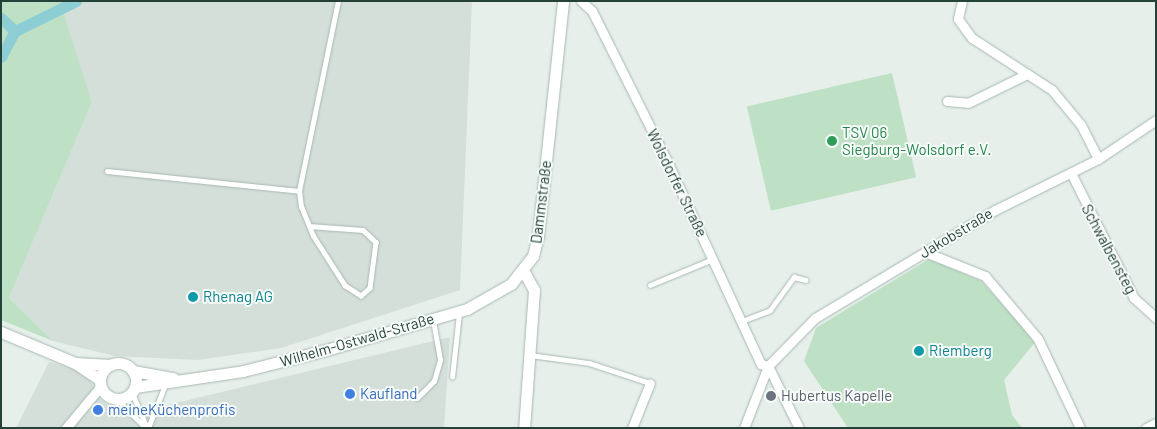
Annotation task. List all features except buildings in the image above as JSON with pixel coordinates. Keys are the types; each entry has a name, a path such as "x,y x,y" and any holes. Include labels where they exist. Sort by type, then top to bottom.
{"street":[{"name":"Dammstraße","path":"524,272 538,236 563,1"},
{"name":"Wolsdorfer Straße","path":"582,1 592,11 714,258 761,364 768,366"},
{"path":"962,1 958,19 972,38 1058,97 1081,125 1098,159"},
{"path":"947,101 968,103 1027,74"},
{"name":"Jakobstraße","path":"768,366 815,318 925,252 1098,159 1156,120"},
{"name":"Schwalbensteg","path":"1071,173 1134,298 1156,318"},
{"path":"925,252 985,276 1046,351 1080,428"},
{"name":"Wilhelm-Ostwald-Straße","path":"133,389 180,379 243,371 460,311 497,294 524,272"},
{"path":"524,272 534,290 524,428"},
{"path":"1,332 75,363 117,399 133,389 133,372 121,363 111,365 75,363"},
{"path":"66,428 100,383 111,365"},
{"path":"744,428 768,366"},
{"path":"768,366 799,428"},
{"name":"Wilhelm-Ostwald-Straße","path":"133,372 180,379"},
{"path":"632,428 650,383"},
{"path":"1146,428 1156,423"}],"lane":[{"path":"309,226 363,230 376,242 370,288 361,296 345,286 309,226 299,191 338,1"},
{"path":"106,171 299,191"},
{"path":"650,285 714,258"},
{"path":"742,321 770,310 794,277 806,280"},
{"path":"452,377 460,311"},
{"path":"418,398 434,381 440,360 432,318"},
{"path":"530,355 589,363 650,383"},
{"path":"147,428 166,382"},
{"path":"133,389 147,428"},
{"path":"117,399 147,428"}],"shaded area":[{"path":"86,1 472,1 460,290 281,348 198,360 115,356 53,341 9,298 92,102 62,12"},
{"path":"450,337 444,428 16,428 49,362 87,372 99,398 122,416"}],"green space":[{"path":"1,1 86,1 63,12 92,102 9,298 53,341 1,320"},
{"name":"TSV 06 Siegburg-Wolsdorf e.V.","path":"892,73 916,177 771,211 747,107"},
{"path":"929,259 981,281 1036,341 1004,380 1012,415 1022,428 848,428 804,361 816,328"}],"waterway":[{"path":"15,31 76,1"},
{"path":"1,18 15,31"},
{"path":"1,57 15,31"}],"place":[{"name":"TSV 06 Siegburg-Wolsdorf e.V.","path":"832,141"},
{"name":"Rhenag AG","path":"193,297"},
{"name":"Riemberg","path":"919,351"},
{"name":"Kaufland","path":"350,394"},
{"name":"Hubertus Kapelle","path":"771,396"},
{"name":"meineKüchenprofis","path":"98,410"}]}
